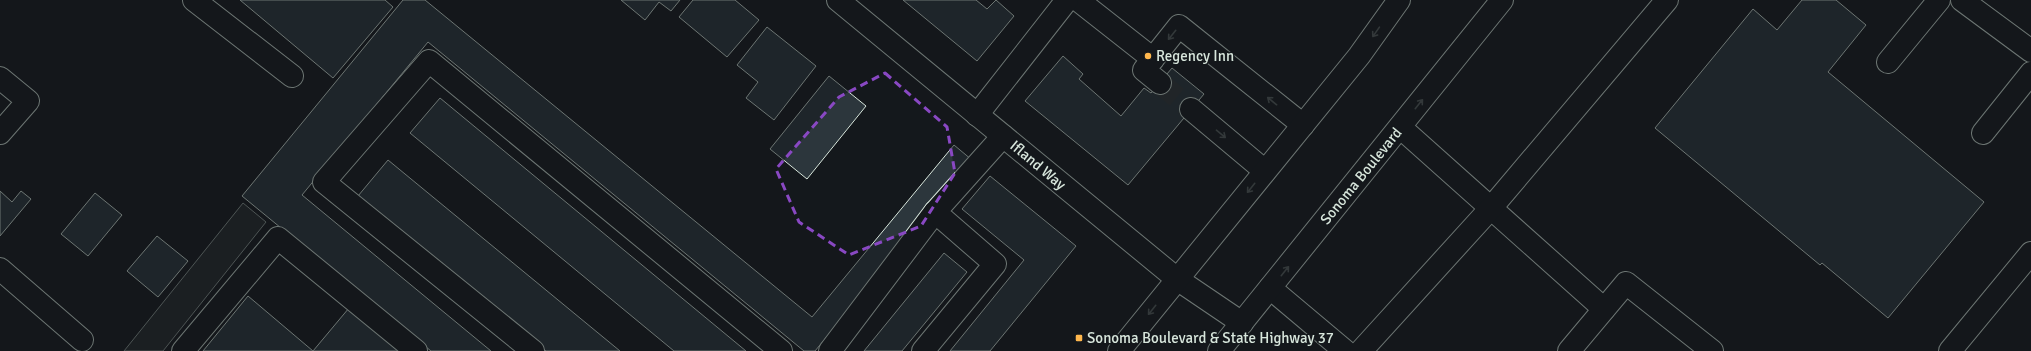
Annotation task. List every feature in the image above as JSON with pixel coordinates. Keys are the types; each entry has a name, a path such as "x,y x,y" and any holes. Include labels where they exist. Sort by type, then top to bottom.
{"main road":[{"path":"194,0 292,76"},
{"name":"Ifland Way","path":"838,0 1177,279 1242,323"},
{"path":"977,115 1067,0"},
{"path":"1078,0 1152,59"},
{"path":"1119,351 1359,56 1399,0"},
{"name":"Sonoma Boulevard","path":"1219,351 1502,0"},
{"path":"1361,351 1491,208 1667,0"},
{"path":"1888,62 1939,0"},
{"path":"1962,0 2031,51"},
{"path":"1160,83 1144,70 1179,26 1302,125"},
{"path":"533,351 324,182 429,61 780,351"},
{"path":"1983,133 2031,72"},
{"path":"0,78 28,101 0,133"},
{"path":"1192,109 1265,171"},
{"path":"1400,127 1604,309"},
{"path":"830,351 935,212 1003,136"},
{"path":"923,351 995,264 935,212"},
{"path":"183,351 278,238 416,351"},
{"path":"1950,351 2031,253"},
{"path":"0,269 82,340"},
{"path":"1569,351 1626,283 1712,351"},
{"path":"1270,288 1345,351"}],"highlighted area":[{"path":"885,73 947,127 955,173 921,226 849,255 799,222 776,169 839,97"}],"shaded area":[{"path":"243,203 266,222 163,351 124,351"}],"building":[{"path":"240,0 385,0 393,7 333,78"},
{"path":"403,0 425,0 812,317 954,145 972,160 815,351 804,351 428,42 302,195 491,351 431,351 242,196"},
{"path":"621,0 680,0 671,11 659,2 645,20"},
{"path":"693,0 735,0 759,20 727,57 679,17"},
{"path":"903,0 976,0 987,9 996,0 1014,16 977,61"},
{"path":"1802,0 1836,0 1866,25 1828,72 1984,202 1888,318 1822,263 1820,265 1655,128 1753,9 1777,30"},
{"path":"767,27 816,66 774,120 746,98 758,82 737,65"},
{"path":"1063,56 1083,74 1079,79 1121,116 1144,88 1151,93 1172,68 1204,94 1128,185 1025,101"},
{"path":"829,76 866,106 807,179 770,149"},
{"path":"440,98 746,351 674,351 410,133"},
{"path":"388,160 620,351 546,351 358,196"},
{"path":"990,176 1076,246 990,351 950,351 1024,260 962,209"},
{"path":"0,191 12,202 21,191 31,199 0,236"},
{"path":"95,193 122,215 88,256 61,234"},
{"path":"157,236 188,261 158,297 127,271"},
{"path":"944,253 967,272 902,351 864,351"},
{"path":"248,296 313,351 203,351"},
{"path":"349,308 400,351 313,351"}],"tunnel":[{"path":"1160,83 1191,109"}],"place":[{"name":"Regency Inn","path":"1148,56"},
{"name":"Sonoma Boulevard & State Highway 37","path":"1079,338"}]}
